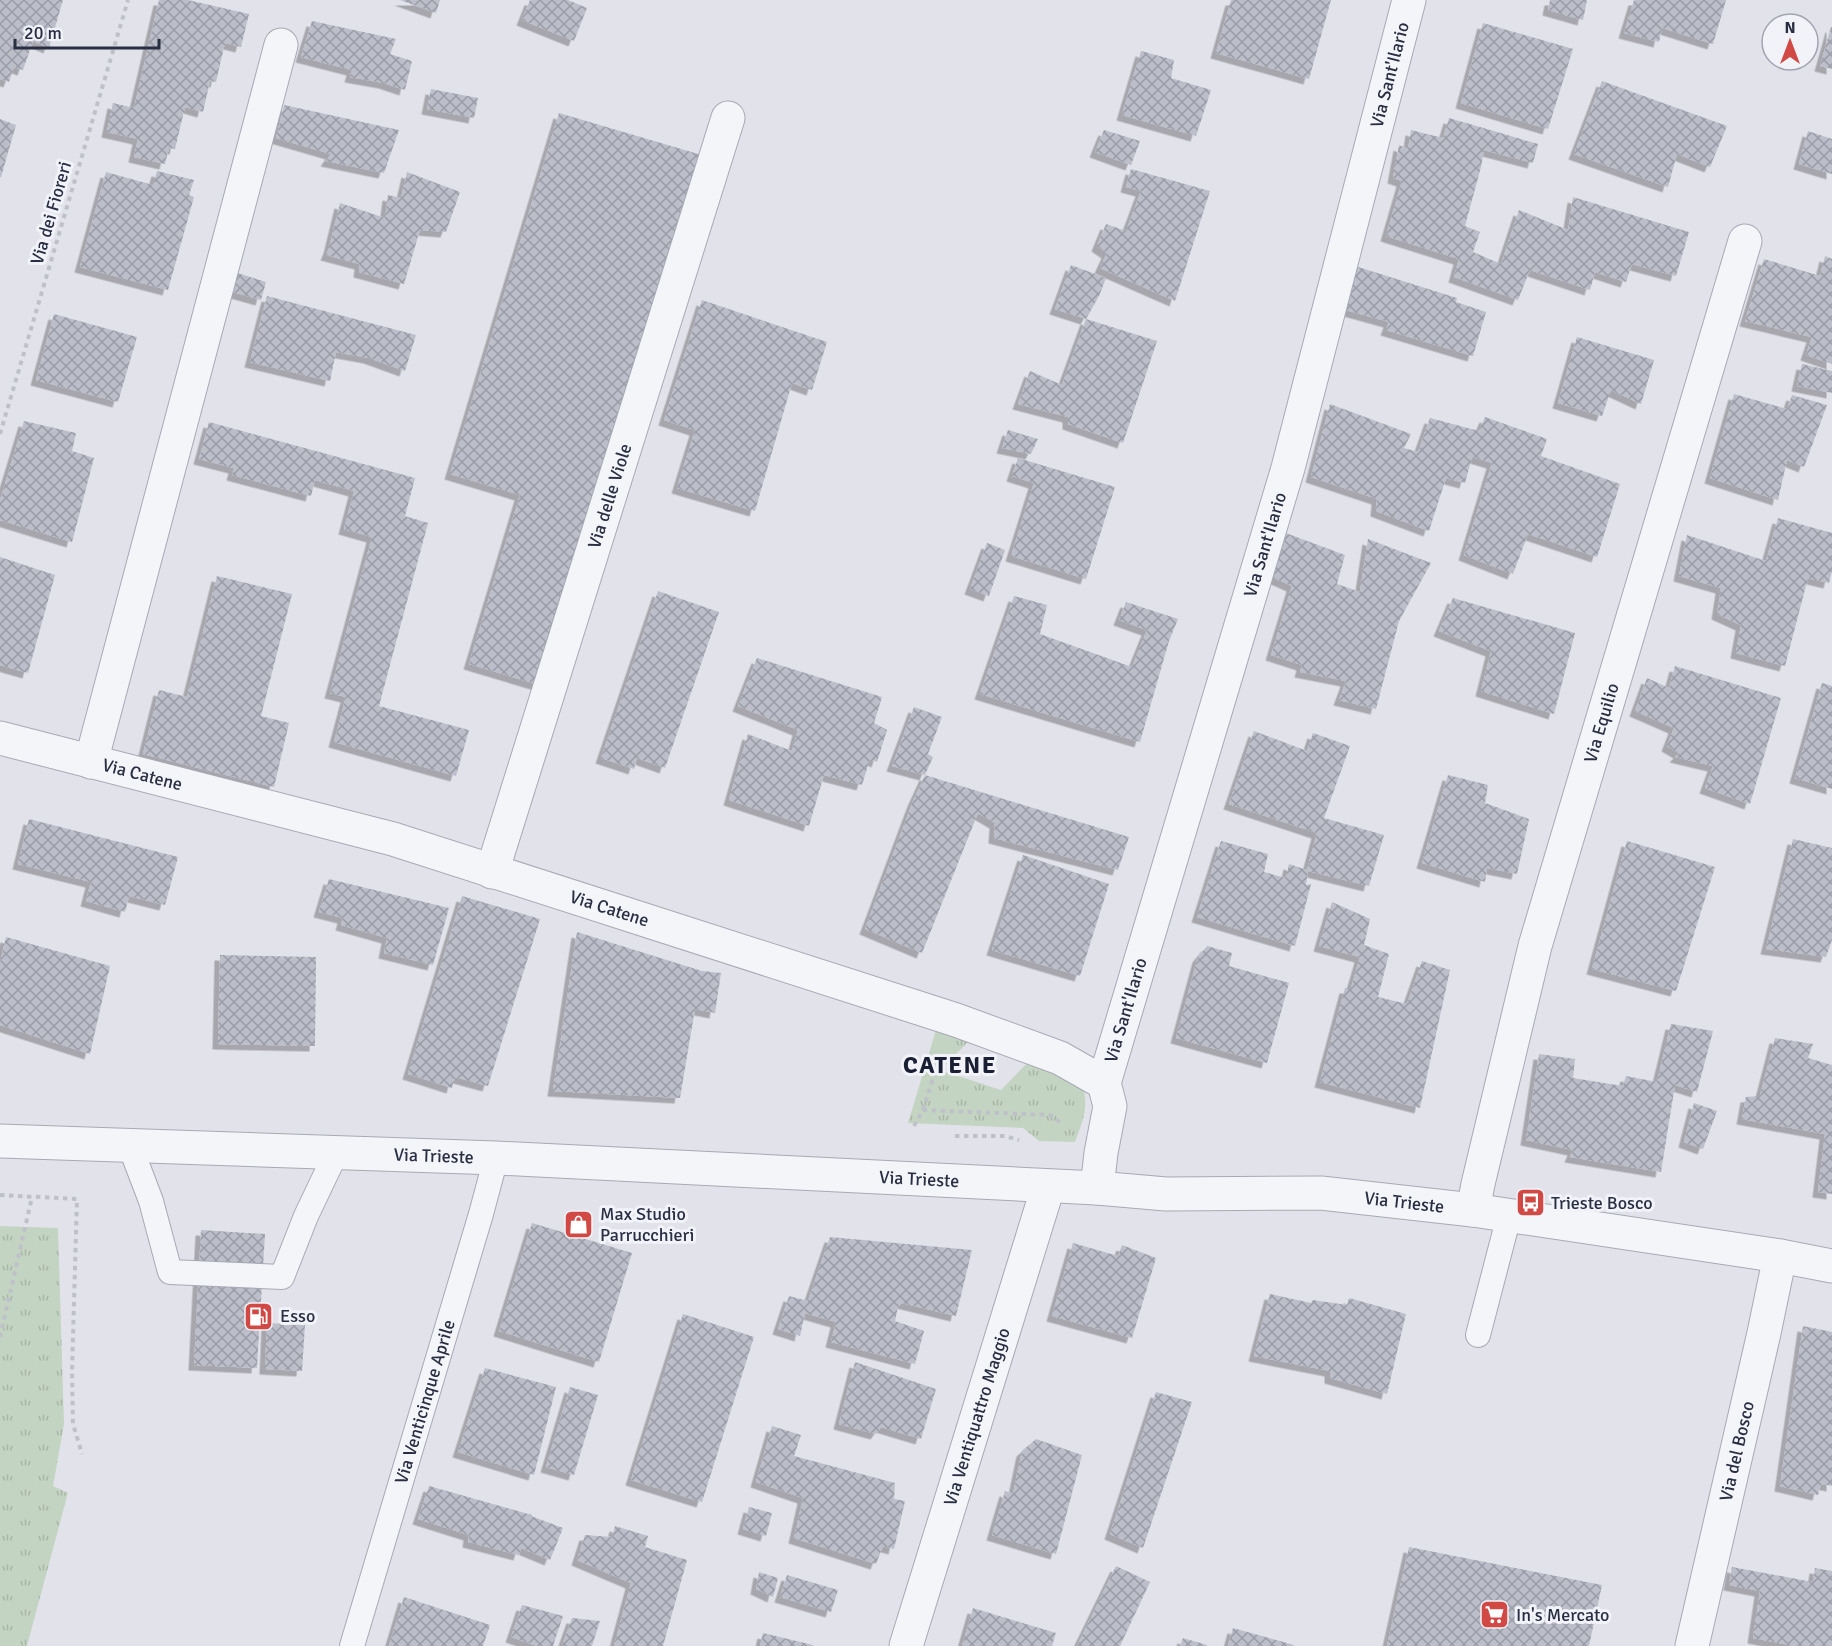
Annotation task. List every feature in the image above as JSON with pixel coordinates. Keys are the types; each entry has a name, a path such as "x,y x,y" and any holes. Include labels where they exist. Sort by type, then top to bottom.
{"street":[{"name":"Via Sant'Ilario","path":"1104,1083 1288,468 1409,0"},
{"path":"91,762 281,45"},
{"name":"Via delle Viole","path":"492,872 728,118"},
{"name":"Via Equilio","path":"1473,1210 1535,946 1745,241"},
{"name":"Via Catene","path":"0,738 393,839 956,1020 1060,1058 1104,1083"},
{"path":"1097,1188 1110,1106 1104,1083"},
{"name":"Via Trieste","path":"0,1142 496,1158 1097,1188 1166,1194 1322,1193 1473,1210 1780,1256 1832,1266"},
{"name":"Via Ventiquattro Maggio","path":"906,1646 1048,1187"},
{"name":"Via del Bosco","path":"1692,1646 1780,1256"}],"lane":[{"path":"130,1146 151,1201 170,1272 282,1277 306,1216 336,1153"},
{"name":"Via Venticinque Aprile","path":"352,1646 496,1158"},
{"path":"1478,1335 1509,1216"}],"path":[{"name":"Via dei Fioreri","path":"0,434 128,0"},
{"path":"914,1126 923,1110 939,1056"},
{"path":"923,1110 1050,1115 1067,1126"},
{"path":"0,1195 77,1199 72,1371 73,1424 82,1454"},
{"path":"0,1337 32,1197"}],"green space":[{"path":"936,1030 969,1041 940,1070 1001,1090 1030,1060 1083,1087 1085,1109 1075,1142 1039,1141 1023,1128 908,1123"},
{"path":"0,1226 58,1228 64,1424 53,1486 68,1493 27,1646 0,1646"}],"building":[{"path":"0,0 63,0 49,48 33,41 23,70 14,67 9,82 0,79"},
{"path":"159,0 188,0 249,14 241,47 225,43 216,82 210,81 203,112 185,107 175,149 169,148 165,164 134,157 138,139 107,132 113,103 134,108"},
{"path":"400,0 440,0 436,13"},
{"path":"530,0 568,0 587,8 574,41 522,20"},
{"path":"1231,0 1331,0 1309,79 1216,53"},
{"path":"1550,0 1587,0 1583,20 1548,10"},
{"path":"1634,0 1726,0 1713,44 1662,28 1659,42 1624,33"},
{"path":"312,21 396,39 390,54 412,61 405,90 384,83 350,77 352,70 301,57"},
{"path":"1483,23 1573,49 1548,129 1461,103"},
{"path":"1831,27 1832,27 1832,69 1820,66"},
{"path":"1141,51 1174,60 1171,78 1211,90 1196,136 1122,115"},
{"path":"1602,81 1727,126 1710,167 1677,154 1668,187 1574,154"},
{"path":"431,89 478,98 474,118 427,109"},
{"path":"284,105 399,130 384,173 326,161 331,154 276,138"},
{"path":"559,113 705,156 546,687 469,664 520,495 450,474"},
{"path":"1449,118 1538,144 1533,163 1484,150 1465,226 1480,232 1473,252 1501,264 1519,210 1568,230 1573,197 1689,232 1676,276 1632,264 1626,282 1595,272 1590,290 1530,270 1518,300 1454,277 1459,259 1386,236 1402,181 1393,178 1399,145 1408,149 1411,130 1443,138"},
{"path":"0,119 16,125 1,177 0,177"},
{"path":"1104,130 1140,141 1131,165 1095,152"},
{"path":"1808,131 1832,139 1832,174 1799,164"},
{"path":"1131,169 1210,191 1175,301 1100,268 1107,253 1097,246 1106,224 1126,231 1141,191 1126,187"},
{"path":"157,171 194,180 189,195 194,197 168,290 80,267 106,172 153,185"},
{"path":"407,172 460,192 446,232 420,230 404,284 359,272 360,264 326,255 340,203 385,218 388,195 401,198"},
{"path":"1825,256 1832,259 1832,364 1806,355 1812,337 1745,321 1764,259 1820,276"},
{"path":"1071,265 1106,278 1086,319 1055,309"},
{"path":"1355,266 1457,298 1456,302 1486,312 1473,356 1386,330 1389,322 1342,309"},
{"path":"234,272 266,282 261,300 229,291"},
{"path":"267,296 416,335 405,371 369,358 336,352 330,381 250,362"},
{"path":"702,300 827,342 812,390 792,383 755,511 677,488 695,430 664,420"},
{"path":"54,314 137,337 118,402 36,380"},
{"path":"1086,319 1157,341 1123,443 1068,424 1068,417 1018,404 1030,371 1062,385"},
{"path":"1577,337 1654,360 1641,404 1611,390 1602,416 1558,403"},
{"path":"1802,364 1832,371 1832,393 1797,386"},
{"path":"1734,394 1787,409 1792,395 1827,405 1804,467 1787,460 1778,500 1710,478"},
{"path":"1330,404 1411,434 1404,448 1418,452 1430,418 1479,431 1485,417 1547,439 1541,456 1620,484 1597,557 1528,534 1513,574 1464,555 1492,463 1472,457 1465,483 1446,478 1429,531 1376,511 1377,499 1311,477"},
{"path":"24,421 76,433 72,451 94,458 72,542 0,520 0,500"},
{"path":"209,422 415,478 405,516 428,523 379,706 469,730 456,776 334,742 346,697 330,693 372,537 344,529 354,491 315,480 311,496 232,475 234,468 199,459"},
{"path":"1008,430 1038,439 1031,454 1002,448"},
{"path":"1018,458 1115,487 1086,579 1011,556 1034,483 1012,476"},
{"path":"1778,518 1832,533 1832,571 1829,583 1808,578 1785,666 1736,653 1741,625 1717,614 1721,588 1679,576 1687,535 1766,561"},
{"path":"1283,532 1345,555 1337,584 1360,592 1368,539 1431,563 1399,621 1376,709 1339,700 1346,681 1300,672 1302,665 1271,655 1292,586 1270,576"},
{"path":"987,543 1005,550 989,596 970,589"},
{"path":"0,557 55,575 28,673 0,665"},
{"path":"217,576 292,594 261,716 289,723 274,787 143,754 159,690 187,697"},
{"path":"658,591 719,612 665,768 637,758 634,769 601,758"},
{"path":"1014,596 1047,605 1040,634 1132,667 1147,630 1119,620 1126,602 1178,619 1169,641 1140,742 980,694"},
{"path":"1453,598 1575,633 1554,714 1481,691 1491,651 1439,631"},
{"path":"757,658 882,697 874,723 887,730 877,762 870,759 862,785 824,775 809,826 729,800 748,734 792,751 798,730 738,706"},
{"path":"1675,666 1781,698 1750,804 1705,788 1713,766 1675,757 1679,753 1667,746 1674,728 1635,711 1647,678 1669,688"},
{"path":"1822,683 1832,686 1832,789 1795,778"},
{"path":"914,707 942,717 928,754 933,757 925,775 892,766"},
{"path":"1254,731 1307,751 1313,733 1350,746 1324,818 1384,835 1369,886 1308,871 1306,885 1311,884 1295,946 1197,917 1221,841 1268,854 1264,872 1286,878 1289,864 1307,870 1317,833 1229,804"},
{"path":"925,775 1129,837 1118,870 994,838 995,823 978,813 922,953 865,929"},
{"path":"1448,775 1488,785 1485,803 1529,819 1517,874 1487,868 1485,882 1422,863"},
{"path":"29,819 178,857 165,905 129,896 125,912 86,901 91,882 18,864"},
{"path":"1793,839 1832,848 1832,940 1826,957 1766,949"},
{"path":"1627,841 1715,867 1676,991 1592,969"},
{"path":"1023,855 1109,884 1080,976 992,950"},
{"path":"329,879 449,908 433,965 384,953 387,938 341,925 343,918 319,912"},
{"path":"462,896 540,919 488,1086 455,1077 452,1088 408,1074"},
{"path":"1332,902 1370,919 1364,945 1389,954 1378,997 1407,1004 1422,961 1450,970 1420,1108 1320,1082 1345,988 1351,988 1360,957 1319,946"},
{"path":"577,932 702,971 721,973 715,1013 695,1009 680,1098 553,1091"},
{"path":"6,937 110,966 90,1054 0,1025 0,963"},
{"path":"1207,946 1232,953 1229,966 1289,983 1267,1063 1176,1038 1198,957"},
{"path":"220,955 316,957 315,1046 218,1044"},
{"path":"1671,1024 1713,1031 1697,1092 1675,1085 1661,1172 1570,1157 1573,1150 1526,1140 1539,1054 1575,1059 1573,1078 1623,1086 1626,1076 1657,1082"},
{"path":"1775,1038 1813,1044 1808,1058 1832,1065 1832,1194 1818,1192 1825,1134 1742,1119 1746,1097 1760,1096"},
{"path":"1694,1103 1717,1111 1703,1149 1684,1142"},
{"path":"532,1223 632,1253 599,1362 499,1331"},
{"path":"201,1230 265,1234 257,1368 194,1365"},
{"path":"830,1237 972,1250 956,1316 902,1303 898,1307 895,1321 924,1331 915,1364 831,1342 836,1322 805,1313 800,1336 778,1329 789,1296 808,1301"},
{"path":"1073,1243 1118,1256 1122,1245 1156,1258 1132,1338 1052,1316"},
{"path":"1270,1294 1311,1303 1313,1300 1347,1305 1349,1298 1406,1314 1387,1394 1330,1378 1330,1371 1254,1356"},
{"path":"683,1314 754,1337 702,1502 631,1480"},
{"path":"267,1323 305,1325 302,1371 265,1369"},
{"path":"1803,1326 1832,1332 1832,1486 1821,1484 1818,1495 1780,1486"},
{"path":"855,1362 936,1389 921,1439 881,1427 876,1434 839,1424"},
{"path":"485,1368 556,1387 534,1475 458,1452"},
{"path":"570,1387 598,1395 574,1475 546,1467"},
{"path":"1156,1392 1192,1402 1143,1548 1110,1534"},
{"path":"772,1426 801,1435 794,1456 895,1483 894,1499 905,1501 894,1549 883,1546 876,1564 794,1538 803,1498 756,1482"},
{"path":"1036,1439 1082,1455 1056,1554 992,1535 1005,1491 1013,1494 1022,1451"},
{"path":"429,1486 532,1515 563,1528 550,1560 521,1548 519,1555 468,1542 469,1535 418,1519"},
{"path":"749,1507 772,1513 766,1536 743,1529"},
{"path":"615,1526 648,1536 645,1547 687,1560 663,1646 614,1646 631,1583 577,1560 585,1535 612,1537"},
{"name":"In's Mercato","path":"1409,1547 1602,1585 1589,1646 1387,1646"},
{"path":"1116,1566 1150,1582 1120,1646 1077,1646"},
{"path":"1732,1567 1813,1582 1815,1568 1832,1571 1832,1646 1795,1646 1753,1638 1760,1591 1729,1585"},
{"path":"759,1572 778,1578 773,1597 756,1589"},
{"path":"787,1575 838,1590 831,1612 780,1597"},
{"path":"404,1597 490,1625 483,1646 389,1646"},
{"path":"522,1605 563,1616 553,1646 537,1646 511,1637"},
{"path":"973,1608 1056,1633 1052,1646 962,1646"},
{"path":"572,1618 600,1621 592,1646 562,1646"},
{"path":"1233,1628 1294,1645 1228,1646"},
{"path":"763,1633 813,1645 813,1646 760,1646"},
{"path":"1183,1638 1207,1645 1207,1646 1180,1646"}],"place":[{"name":"Trieste Bosco","path":"1530,1203"},
{"name":"Max Studio Parrucchieri","path":"579,1224"},
{"name":"Esso","path":"259,1316"},
{"name":"In's Mercato","path":"1495,1615"}],"district":[{"name":"CATENE","path":"950,1065"}]}
